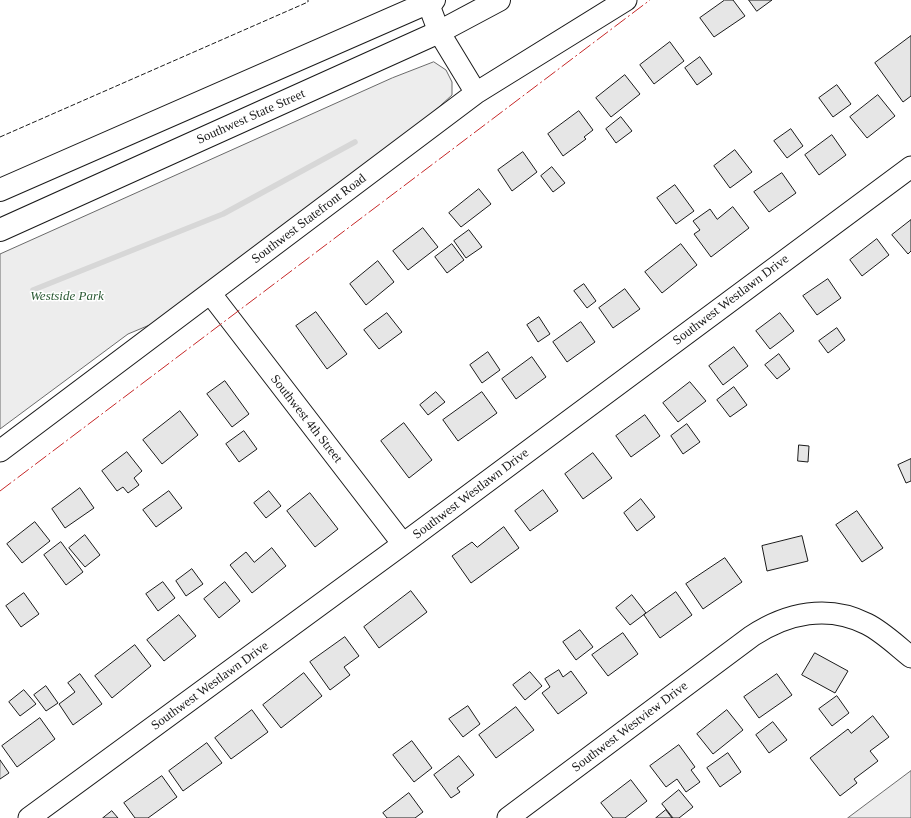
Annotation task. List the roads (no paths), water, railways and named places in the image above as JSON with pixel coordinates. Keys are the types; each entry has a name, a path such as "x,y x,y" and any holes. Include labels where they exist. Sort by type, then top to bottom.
{"main road":[{"name":"Southwest State Street","path":"0,230 439,32 499,0"},
{"path":"0,190 430,1"}],"street":[{"name":"Southwest Statefront Road","path":"0,451 476,93 626,0"},
{"path":"430,1 439,32 476,93"},
{"name":"Southwest Westlawn Drive","path":"29,818 403,544 911,167"},
{"name":"Southwest 4th Street","path":"210,293 403,544"},
{"name":"Southwest Westview Drive","path":"508,818 752,636 771,624 792,616 826,613 848,616 868,624 911,657"}],"waterway":[{"path":"33,290 223,214 355,142"}],"park label":[{"name":"Westside Park","path":"67,297"}]}
